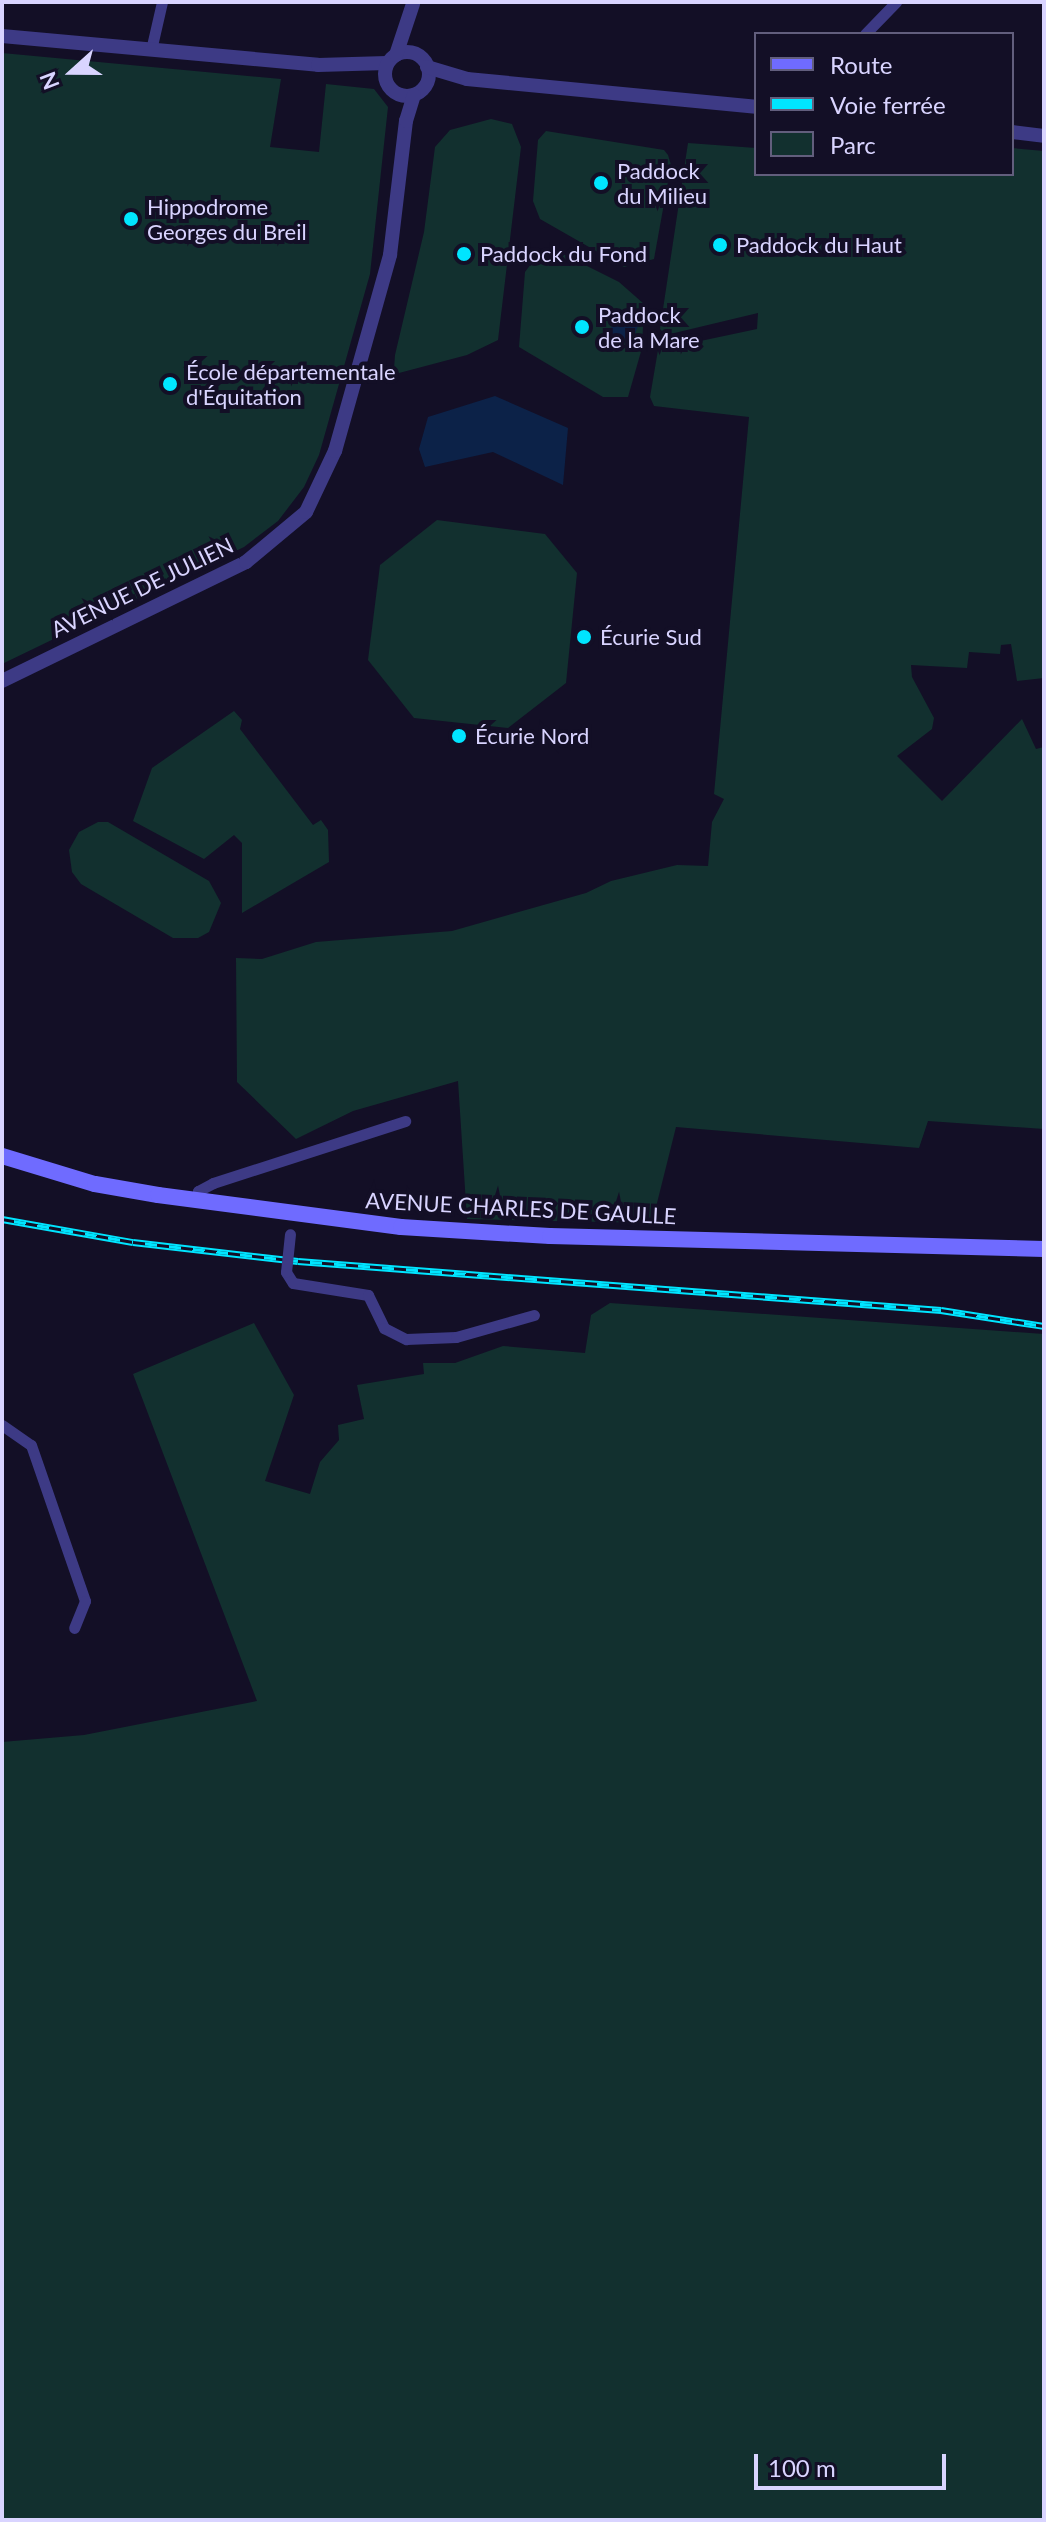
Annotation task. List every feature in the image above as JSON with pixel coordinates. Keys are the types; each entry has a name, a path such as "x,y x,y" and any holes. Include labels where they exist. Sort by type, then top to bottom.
{"main road":[{"name":"AVENUE CHARLES DE GAULLE","path":"2,1156 95,1184 287,1214 550,1236 1044,1249"}],"street":[{"path":"151,50 162,2"},
{"path":"867,32 896,2"},
{"path":"413,3 417,54 427,67 467,79 754,107"},
{"name":"AVENUE DE JULIEN","path":"396,205 399,122 388,86 392,59 413,3"},
{"path":"2,36 318,65 417,54"},
{"path":"318,65 419,92 467,79"},
{"name":"AVENUE DE JULIEN","path":"2,681 246,562 306,512 335,451 390,255 396,205 427,67"},
{"path":"1014,132 1044,136"},
{"path":"197,1201 198,1191 213,1183 405,1121"},
{"path":"287,1214 290,1234 286,1272 293,1283 368,1295 384,1328 406,1339 456,1337 534,1315"},
{"path":"2,1425 31,1445 36,1459 85,1601 74,1628"}],"green space":[{"name":"École départementale d'Équitation","path":"2,53 281,79 270,147 319,152 326,84 374,89 388,107 370,274 319,455 304,487 278,521 244,547 2,664"},
{"name":"Paddock du Fond","path":"491,119 512,124 521,147 498,340 467,355 399,373 394,369 395,355 424,232 435,147 450,130"},
{"name":"Paddock du Milieu","path":"546,131 664,150 671,165 654,259 624,267 540,219 533,201 538,140"},
{"path":"688,143 754,148 754,176 1014,176 1014,148 1044,151 1044,678 1017,681 1011,644 1001,645 1000,654 969,652 967,668 911,665 912,677 934,718 932,729 897,756 942,801 1022,719 1036,749 1044,747 1044,1129 928,1121 919,1148 676,1127 652,1223 467,1219 458,1081 353,1111 296,1139 237,1082 236,958 262,959 316,942 452,931 586,893 611,881 677,865 708,866 712,822 724,799 714,794 749,417 654,406 650,397 658,350 757,329 758,313 666,335 660,329"},
{"name":"Paddock de la Mare","path":"561,253 619,282 644,304 642,348 628,397 603,397 519,347 525,272 534,260"},
{"path":"437,520 545,534 577,573 566,683 508,728 414,718 368,660 380,565"},
{"path":"234,711 242,720 240,729 313,825 321,820 328,830 329,862 242,913 242,843 234,835 204,859 133,821 152,768"},
{"path":"98,822 108,822 209,881 221,903 209,932 198,938 173,938 81,884 72,872 69,850 79,832"},
{"path":"610,1303 1044,1334 1044,2520 2,2520 2,1742 84,1735 257,1701 133,1374 254,1323 294,1395 265,1481 310,1494 320,1462 339,1440 338,1425 364,1419 357,1385 424,1374 423,1363 455,1363 503,1346 585,1353 591,1315"}],"water":[{"path":"636,312 640,320 634,337 613,341 604,335 625,313"},
{"path":"495,396 568,428 563,485 493,452 425,467 419,449 428,417"}],"railway":[{"path":"2,1219 133,1242 298,1261 941,1310 1044,1326"}],"place":[{"name":"Paddock du Milieu","path":"601,183"},
{"name":"Hippodrome Georges du Breil","path":"131,219"},
{"name":"Paddock du Haut","path":"720,245"},
{"name":"Paddock du Fond","path":"464,254"},
{"name":"Paddock de la Mare","path":"582,327"},
{"name":"École départementale d'Équitation","path":"170,384"},
{"name":"Écurie Sud","path":"584,637"},
{"name":"Écurie Nord","path":"459,736"}]}
